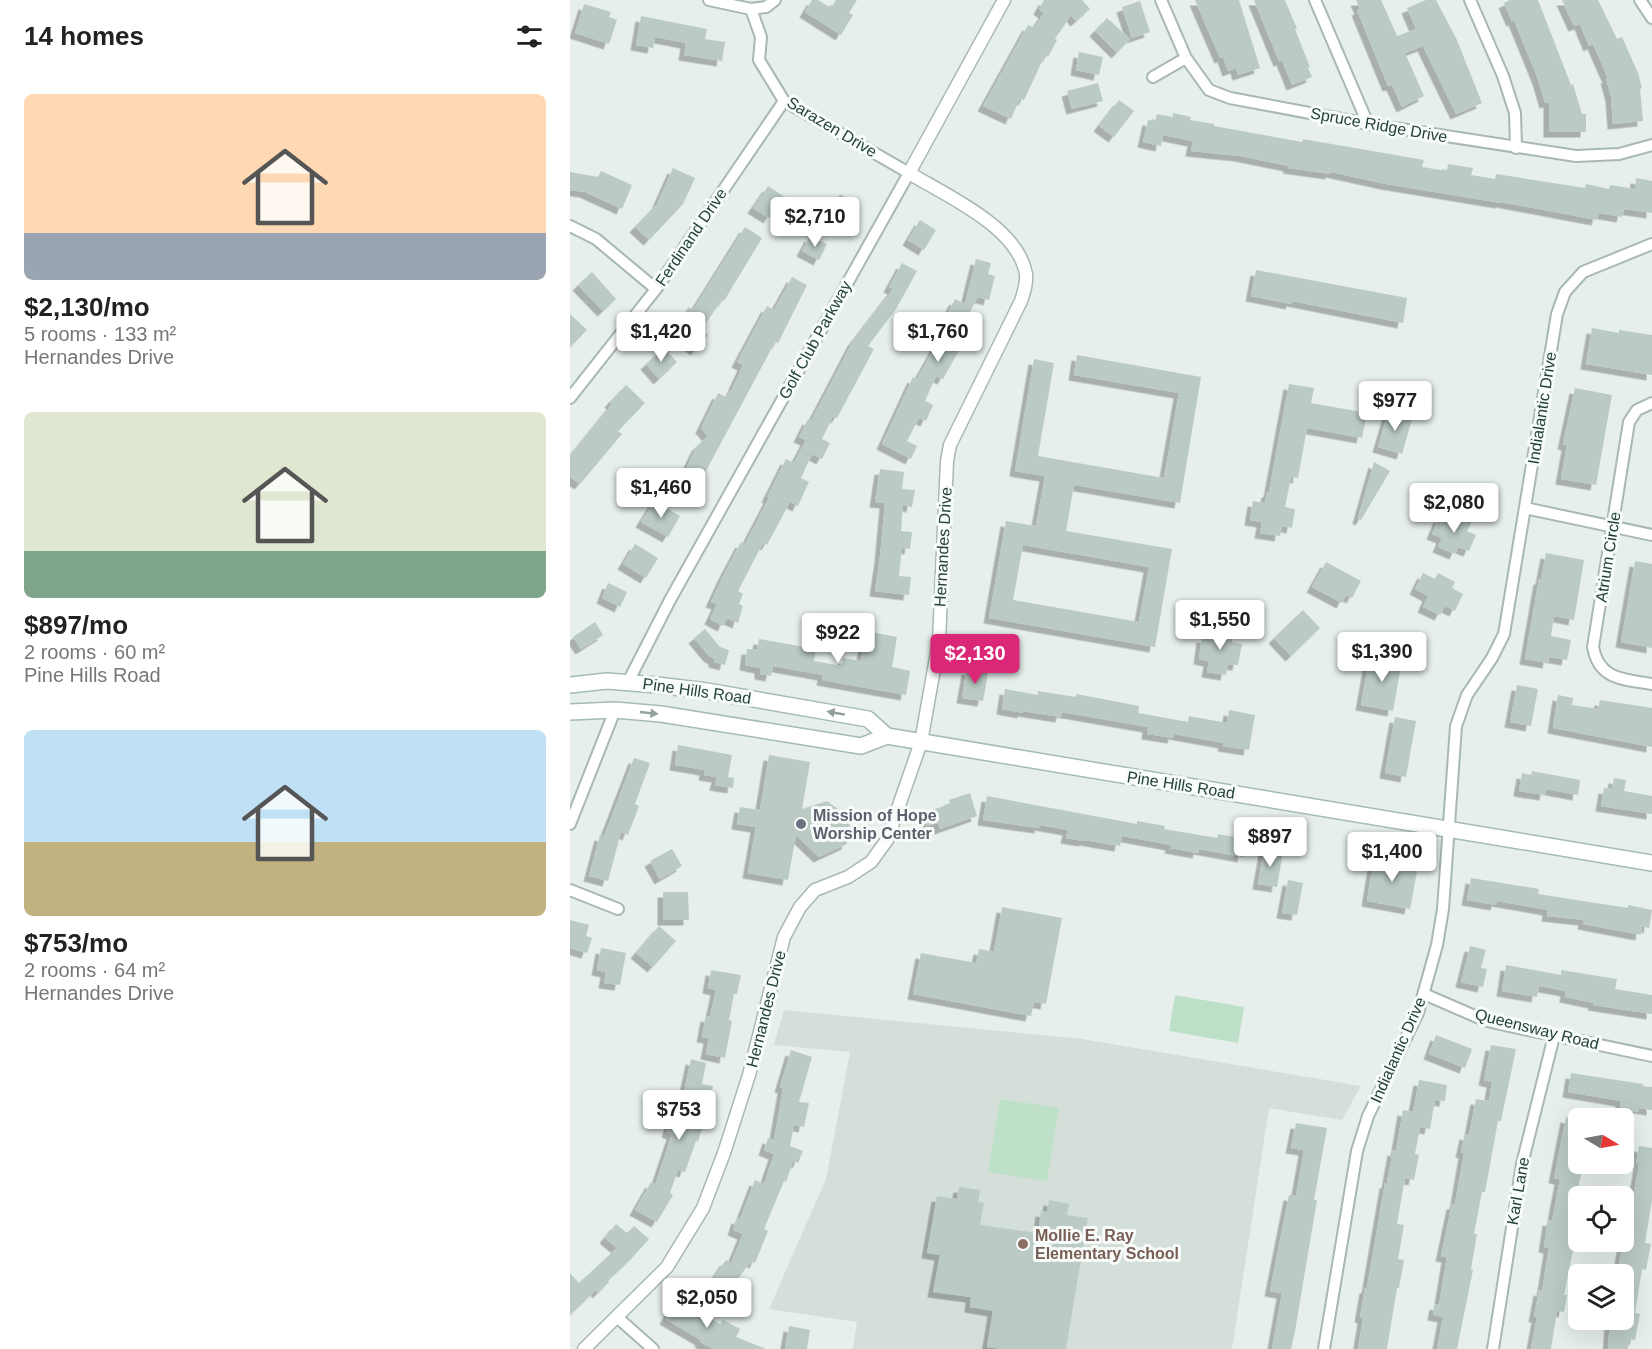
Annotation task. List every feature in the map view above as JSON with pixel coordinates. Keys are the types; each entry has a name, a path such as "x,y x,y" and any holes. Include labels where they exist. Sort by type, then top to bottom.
{"main road":[{"name":"Pine Hills Road","path":"570,685 607,681 707,691 868,719 887,736"},
{"name":"Pine Hills Road","path":"570,712 615,710 661,714 861,746 887,736 1652,863"}],"street":[{"path":"709,0 751,9 766,7 775,0"},
{"name":"Golf Club Parkway","path":"628,682 670,600 1004,0"},
{"name":"Spruce Ridge Drive","path":"1161,0 1186,58 1209,90 1230,98 1368,124 1576,156 1619,154 1652,145"},
{"path":"1316,0 1368,124"},
{"path":"1470,0 1503,76 1515,113 1516,148"},
{"path":"1640,0 1652,18"},
{"name":"Sarazen Drive","path":"751,9 761,37 759,60 784,101 909,173"},
{"path":"1153,77 1186,58"},
{"name":"Ferdinand Drive","path":"570,398 656,289 784,101"},
{"name":"Hernandes Drive","path":"584,1349 618,1318 667,1267 703,1208 724,1153 749,1075 784,937 800,907 815,890 848,877 872,862 887,840 921,742 939,642 947,461 950,446 1021,301 1026,287 1026,275 1004,234 988,220 909,173"},
{"path":"570,226 596,239 656,289"},
{"name":"Indialantic Drive","path":"1324,1349 1357,1151 1368,1116 1414,1022 1424,994 1440,931 1456,726 1467,695 1492,658 1503,634 1557,314 1565,292 1582,272 1652,244"},
{"name":"Atrium Circle","path":"1652,403 1636,410 1629,422 1593,647 1596,660 1605,672 1652,684"},
{"path":"1525,508 1652,536"},
{"path":"570,824 615,710"},
{"path":"570,890 618,909"},
{"name":"Queensway Road","path":"1424,994 1484,1020 1652,1056"},
{"name":"Karl Lane","path":"1493,1349 1522,1164 1554,1036"},
{"path":"618,1318 653,1349"}],"shaded area":[{"name":"Mollie E. Ray Elementary School","path":"784,1010 1082,1039 1361,1086 1342,1120 1269,1108 1232,1349 853,1349 857,1322 769,1309 826,1179 850,1052 774,1045"}],"green space":[{"path":"1175,995 1244,1007 1238,1043 1169,1031"},
{"path":"1000,1099 1059,1108 1047,1181 988,1172"}],"building":[{"path":"812,0 818,0 831,8 836,0 857,0 849,13 853,15 841,35 805,12"},
{"path":"1044,0 1082,0 1090,9 1076,21 1071,15 1055,39 1057,40 1048,57 1045,55 1024,100 1020,98 1011,119 983,106 1028,25 1034,28 1044,13 1039,9"},
{"path":"1195,0 1239,0 1260,68 1238,75 1236,68 1228,71"},
{"path":"1254,0 1285,0 1312,77 1292,85 1282,60 1279,61"},
{"path":"1356,0 1381,0 1397,36 1416,29 1407,8 1426,0 1436,0 1457,40 1482,103 1456,114 1423,46 1405,53 1424,96 1402,107 1392,85 1388,86 1357,10 1360,9"},
{"path":"1510,0 1538,0 1571,85 1573,84 1582,114 1586,114 1586,132 1549,132 1549,102 1545,103 1538,79 1514,20 1512,21 1504,3"},
{"path":"1562,0 1598,0 1617,39 1622,37 1638,73 1642,88 1640,89 1643,121 1613,124 1611,96 1606,78 1608,78 1593,44 1589,46 1580,24 1574,26"},
{"path":"1140,1 1150,32 1132,38 1122,7"},
{"path":"584,4 611,12 609,17 617,20 609,44 575,33"},
{"path":"641,16 707,29 705,39 725,42 722,61 684,55 686,43 655,37 653,48 636,45"},
{"path":"1107,18 1130,39 1117,53 1095,31"},
{"path":"1079,52 1103,57 1099,75 1076,70"},
{"path":"1098,83 1103,101 1072,109 1067,91"},
{"path":"1119,100 1134,111 1114,137 1099,126"},
{"path":"1173,113 1191,117 1190,120 1214,124 1214,126 1424,160 1422,167 1447,171 1448,164 1473,168 1471,175 1495,179 1496,174 1585,188 1586,184 1609,189 1610,185 1635,189 1636,178 1652,181 1652,213 1624,209 1622,217 1599,213 1597,220 1386,184 1331,172 1331,174 1288,168 1289,166 1240,156 1191,151 1193,141 1163,135 1161,146 1143,142 1148,120 1155,121 1157,114 1173,117"},
{"path":"673,168 695,178 683,204 649,240 635,227 657,204"},
{"path":"601,171 632,185 622,209 585,192 570,190 570,172 598,177"},
{"path":"768,186 791,201 782,215 774,210 769,218 753,208"},
{"path":"840,194 854,204 838,229 824,219"},
{"path":"920,220 936,230 924,250 908,240"},
{"path":"745,227 762,238 724,301 722,300 701,330 708,335 696,350 671,330 689,307 693,310"},
{"path":"810,236 827,244 819,260 802,251"},
{"path":"976,259 991,263 988,274 995,276 989,300 978,297 966,319 974,324 943,379 936,376 925,401 933,405 926,421 919,418 907,441 917,446 911,459 882,444 913,377 917,379 945,329 940,327 955,299 965,304"},
{"path":"902,263 917,271 896,309 868,346 874,349 837,418 833,416 822,439 830,443 822,459 812,454 801,478 809,482 798,506 790,502 767,545 763,543 738,591 743,594 739,604 743,606 738,623 727,618 723,626 710,619 717,604 711,602 723,576 741,542 745,544 786,459 794,463 806,440 799,437 808,419 811,421 853,341 893,289 889,287"},
{"path":"1256,270 1407,298 1403,323 1292,301 1291,304 1251,296"},
{"path":"592,272 616,299 603,311 578,285"},
{"path":"792,277 807,285 778,343 775,342 691,499 667,487 675,471 683,475 697,446 708,436 701,428 718,393 726,397 732,389 743,365 737,362 747,343 767,306 774,310"},
{"path":"570,314 587,330 570,347"},
{"path":"1592,328 1619,333 1619,330 1652,335 1652,375 1586,364"},
{"path":"664,348 677,362 659,379 646,364"},
{"path":"1077,355 1201,377 1180,503 1074,485 1066,531 1172,549 1155,647 989,618 1006,521 1036,526 1045,476 1015,471 1034,359 1054,363 1038,456 1164,478 1179,393 1074,375","holes":["1023,545 1149,567 1139,622 1013,600"]},
{"path":"1289,384 1314,388 1311,403 1367,413 1362,438 1307,428 1298,478 1291,477 1285,507 1295,509 1292,528 1282,526 1280,536 1260,533 1262,522 1250,520 1253,501 1265,503 1267,492 1269,492"},
{"path":"626,385 645,403 618,431 622,434 580,484 570,477 570,456 612,404 610,402"},
{"path":"1575,388 1612,395 1596,485 1561,479 1567,445 1563,444"},
{"path":"1389,409 1413,416 1402,454 1378,447"},
{"path":"1374,462 1390,471 1361,520 1358,518"},
{"path":"880,469 904,472 902,489 915,490 912,507 903,505 901,531 912,532 910,549 902,548 899,576 911,577 909,595 875,591 885,503 875,502"},
{"path":"654,501 680,516 668,537 641,522"},
{"path":"1454,513 1472,521 1467,531 1476,535 1469,551 1458,547 1455,554 1438,547 1442,538 1432,534 1439,517 1450,522"},
{"path":"635,544 658,558 646,578 623,564"},
{"path":"1546,553 1584,560 1574,620 1554,616 1551,636 1571,640 1567,660 1549,657 1548,663 1525,659 1539,579 1541,579"},
{"path":"1635,561 1652,564 1652,648 1621,642"},
{"path":"1326,562 1361,581 1352,598 1346,595 1342,603 1312,587"},
{"path":"1423,573 1435,579 1438,573 1455,582 1452,588 1463,594 1455,611 1445,606 1440,615 1423,607 1428,596 1415,589"},
{"path":"608,583 627,592 620,607 602,598"},
{"path":"1303,610 1320,628 1291,656 1274,638"},
{"path":"595,622 603,635 581,649 573,637"},
{"path":"1214,626 1234,630 1232,642 1242,644 1238,665 1228,664 1226,675 1207,672 1209,661 1199,659 1202,637 1212,639"},
{"path":"705,629 720,647 729,650 725,665 714,662 714,659 694,638"},
{"path":"866,631 897,637 892,667 910,671 906,695 822,680 823,675 773,666 771,676 760,674 760,668 745,665 747,649 757,650 759,639 816,649 814,661 842,666 843,658 861,661"},
{"path":"1370,654 1402,660 1393,711 1361,705"},
{"path":"967,669 988,673 983,701 962,698"},
{"path":"1517,685 1538,689 1531,726 1510,722"},
{"path":"1005,689 1038,695 1038,691 1076,697 1076,694 1139,706 1138,713 1188,722 1189,716 1227,723 1229,710 1255,715 1249,750 1174,734 1173,738 1147,734 1148,727 1062,712 1061,717 1002,709"},
{"path":"1558,695 1573,698 1572,705 1598,709 1600,700 1652,708 1652,747 1553,728"},
{"path":"1395,717 1416,721 1406,777 1385,773"},
{"path":"678,745 732,755 728,777 734,778 733,788 715,785 717,777 704,775 705,770 675,765"},
{"path":"769,755 810,762 802,809 827,801 841,811 840,815 850,823 847,844 819,857 796,835 788,880 748,873 756,827 737,824 740,807 760,810"},
{"path":"634,758 650,763 635,804 639,806 628,835 621,832 608,881 589,876 600,835 604,836"},
{"path":"1532,771 1580,780 1578,795 1546,789 1545,795 1519,791 1522,773 1531,775"},
{"path":"1614,778 1626,780 1624,791 1652,796 1652,814 1601,806 1604,788 1612,789"},
{"path":"970,793 977,816 940,829 938,823 927,826 923,813 950,804 949,800"},
{"path":"987,796 1137,824 1137,821 1165,826 1164,829 1217,838 1218,834 1246,839 1243,857 1199,849 1198,853 1170,848 1171,845 1122,836 1120,846 1084,841 1066,838 1068,830 983,820"},
{"path":"672,849 682,866 660,879 650,861"},
{"path":"1264,849 1283,852 1277,887 1258,884"},
{"path":"1374,858 1418,866 1410,909 1367,901"},
{"path":"1471,878 1539,889 1538,894 1652,910 1649,928 1642,926 1641,935 1583,924 1584,920 1547,916 1548,910 1497,901 1496,905 1467,900"},
{"path":"1288,880 1303,883 1297,915 1282,913"},
{"path":"663,892 688,892 689,920 663,920"},
{"path":"1002,907 1062,918 1046,1004 1034,1002 1031,1016 913,994 921,953 976,963 979,949 994,952"},
{"path":"570,920 589,925 586,936 592,938 587,953 570,948"},
{"path":"659,926 676,941 653,967 636,953"},
{"path":"1470,946 1486,950 1481,968 1487,969 1483,987 1461,982"},
{"path":"601,948 626,953 620,985 604,983 606,972 597,970"},
{"path":"1506,965 1561,975 1561,970 1617,979 1615,989 1652,995 1652,1014 1593,1005 1594,1003 1565,997 1566,991 1539,986 1537,997 1502,991"},
{"path":"711,970 741,975 737,994 734,994 725,1058 706,1054 709,1038 702,1037 706,1016 710,1017 716,990 708,988"},
{"path":"1436,1035 1472,1049 1465,1068 1429,1054"},
{"path":"1491,1045 1516,1049 1501,1121 1498,1121 1485,1192 1482,1192 1474,1234 1477,1234 1471,1269 1473,1270 1457,1349 1437,1349 1443,1317 1433,1315 1435,1304 1439,1305 1447,1257 1441,1256 1452,1204 1455,1204 1465,1134 1469,1135 1476,1099 1489,1101 1492,1082 1484,1080"},
{"path":"791,1050 812,1057 799,1102 809,1103 804,1127 794,1125 790,1146 803,1151 798,1163 793,1161 786,1182 784,1181 764,1229 768,1231 755,1263 751,1261 723,1299 707,1287 726,1260 731,1263 743,1234 733,1230 737,1218 740,1219 755,1180 764,1184 774,1154 764,1150 768,1138 774,1140 783,1088 780,1087"},
{"path":"691,1059 706,1063 702,1084 713,1086 698,1142 696,1141 685,1172 678,1170 670,1193 673,1195 657,1222 635,1210 651,1182 655,1185 672,1134 667,1132 677,1100 682,1102"},
{"path":"1571,1073 1643,1084 1643,1086 1652,1087 1652,1110 1639,1108 1638,1112 1634,1111 1634,1108 1620,1108 1621,1101 1568,1092"},
{"path":"1419,1080 1447,1085 1445,1101 1435,1100 1430,1129 1420,1127 1415,1154 1419,1155 1414,1180 1405,1178 1397,1224 1404,1225 1398,1259 1404,1260 1387,1349 1358,1349 1363,1318 1360,1317 1385,1183 1387,1183 1393,1150 1396,1151 1403,1110 1413,1112"},
{"path":"1566,1117 1568,1118 1568,1174 1581,1174 1579,1186 1568,1186 1568,1252 1573,1252 1570,1264 1568,1264 1564,1295 1567,1295 1564,1312 1557,1311 1551,1349 1531,1349 1537,1317 1534,1317 1539,1290 1542,1291 1549,1248 1544,1247 1548,1220 1552,1221 1560,1179 1554,1178"},
{"path":"1296,1123 1327,1128 1291,1349 1272,1349 1282,1293 1270,1291 1289,1195 1296,1196 1304,1150 1291,1148"},
{"path":"1639,1146 1652,1148 1652,1200 1645,1243 1651,1244 1646,1270 1642,1269 1635,1313 1640,1314 1635,1340 1629,1339 1628,1349 1608,1349 1609,1330 1634,1330 1634,1264 1619,1264 1621,1252 1634,1252 1634,1193 1639,1164 1636,1164"},
{"path":"959,1187 980,1190 978,1202 984,1203 980,1225 1038,1233 1041,1211 1047,1212 1049,1200 1069,1204 1067,1215 1088,1218 1066,1349 987,1347 993,1311 970,1307 971,1297 933,1292 940,1255 927,1253 937,1196 957,1199"},
{"path":"616,1224 627,1233 634,1226 649,1239 598,1293 596,1290 570,1315 570,1273 579,1283 617,1248 605,1238"},
{"path":"676,1299 720,1324 723,1320 740,1329 736,1337 766,1349 714,1349 700,1342 701,1340 665,1319"},
{"path":"789,1326 810,1330 807,1349 785,1349"}],"place":[{"name":"Mission of Hope Worship Center","path":"801,824"},
{"name":"Mollie E. Ray Elementary School","path":"1023,1244"}]}
